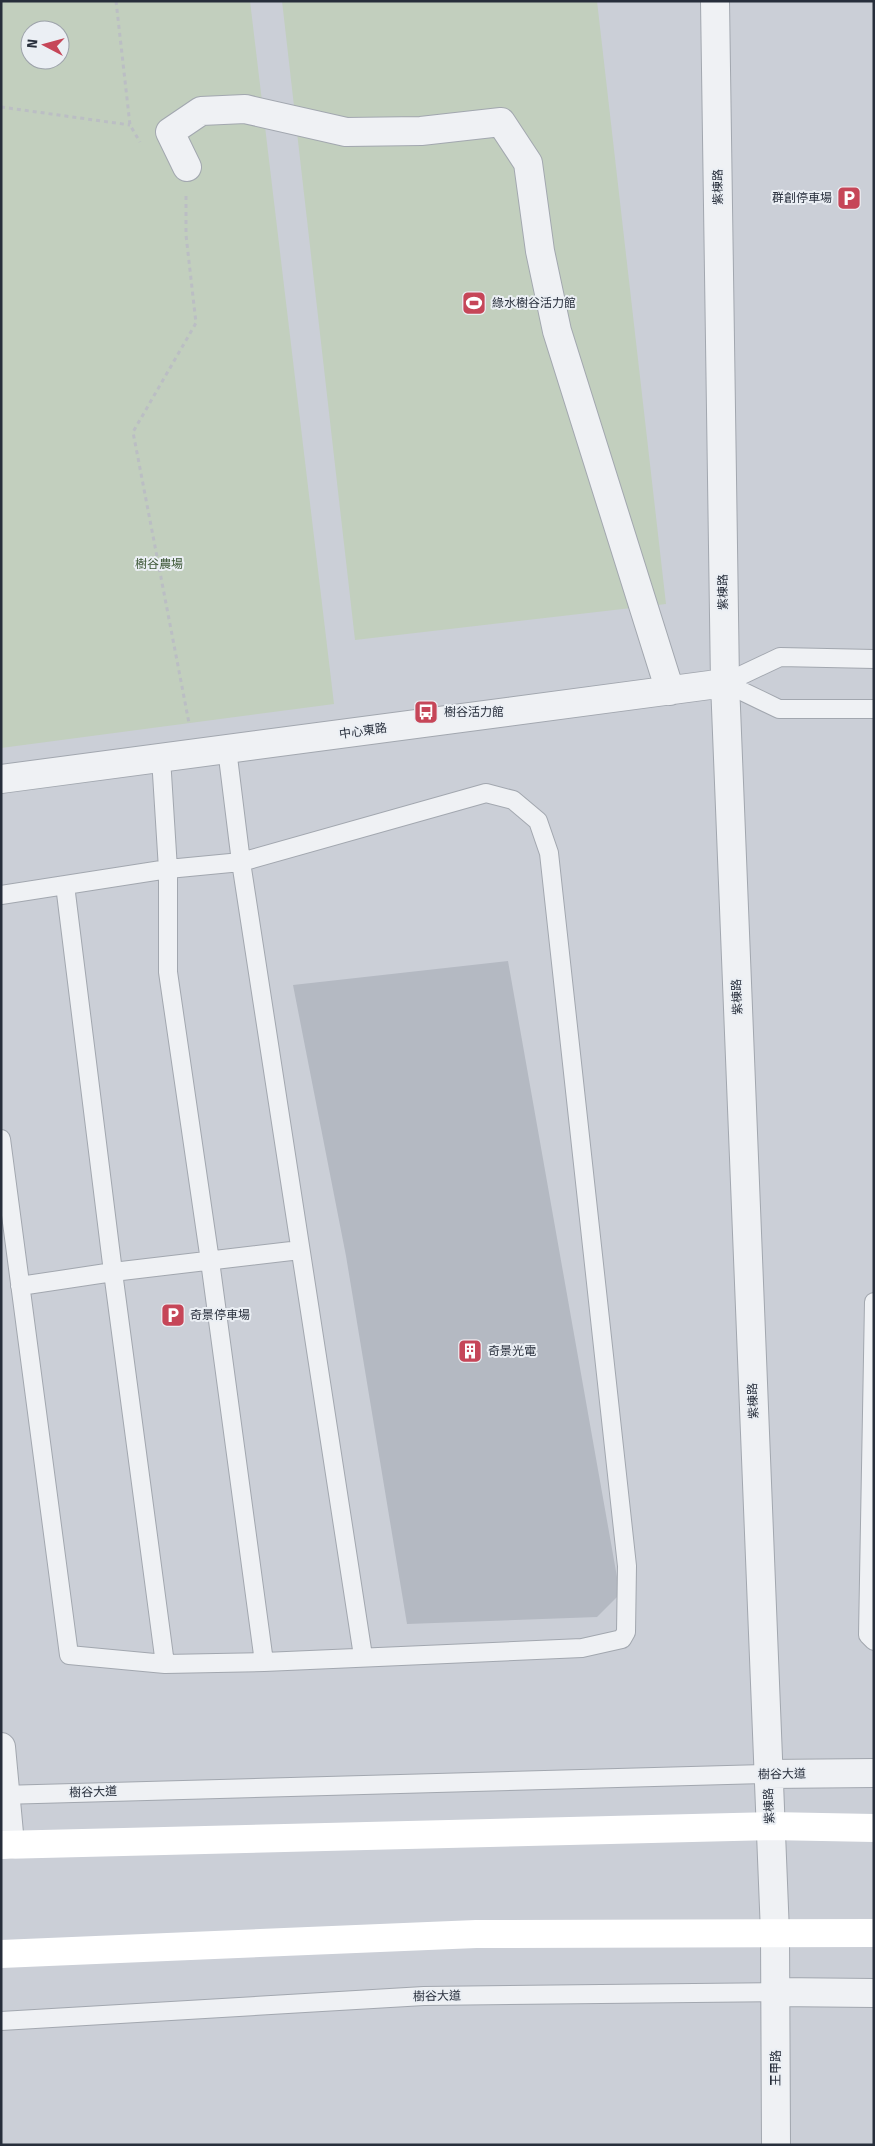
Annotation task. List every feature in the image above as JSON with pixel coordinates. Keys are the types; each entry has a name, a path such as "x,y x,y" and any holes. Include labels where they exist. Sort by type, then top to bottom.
{"street":[{"name":"紫棟路","path":"715,1 725,683 776,1992"},
{"path":"186,167 170,132 201,111 245,109 346,132 421,131 501,122 528,162 540,251 558,331 670,690"},
{"name":"中心東路","path":"1,779 725,683"},
{"path":"1,1747 6,1845 770,1826 874,1828"},
{"name":"樹谷大道","path":"768,1774 874,1773"},
{"path":"1,1954 476,1934 874,1933"},
{"name":"樹谷大道","path":"776,1992 874,1993"},
{"name":"王甲路","path":"776,1992 776,2145"}],"lane":[{"path":"725,683 780,657 874,658"},
{"path":"725,683 780,709 874,709"},
{"path":"228,749 241,862 363,1656"},
{"path":"161,758 168,869 168,972 210,1261 264,1662"},
{"path":"1,895 168,869 241,862 486,794 513,800 538,821 549,853 627,1566 626,1632 622,1639 582,1648 363,1656 264,1662 165,1664 68,1655 1,1139"},
{"path":"65,885 112,1272 165,1664"},
{"path":"20,1286 112,1272 300,1250"},
{"path":"874,1302 868,1634 874,1641"},
{"name":"樹谷大道","path":"4,1795 768,1774"},
{"name":"樹谷大道","path":"1,2021 424,1996 776,1992"}],"path":[{"path":"1,107 130,125"},
{"path":"186,235 196,323 133,432 189,723"}],"shaded area":[{"path":"1,1 874,1 874,2145 1,2145"}],"green space":[{"name":"樹谷農場","path":"1,1 250,1 334,704 1,748"},
{"name":"綠水樹谷活力館","path":"282,1 597,1 666,604 355,640"}],"building":[{"name":"奇景光電","path":"508,961 620,1594 597,1617 407,1624 346,1256 293,985"}],"place":[{"name":"群創停車場","path":"849,198"},
{"name":"綠水樹谷活力館","path":"474,303"},
{"name":"樹谷活力館","path":"426,712"},
{"name":"奇景停車場","path":"173,1315"},
{"name":"奇景光電","path":"470,1351"}]}
